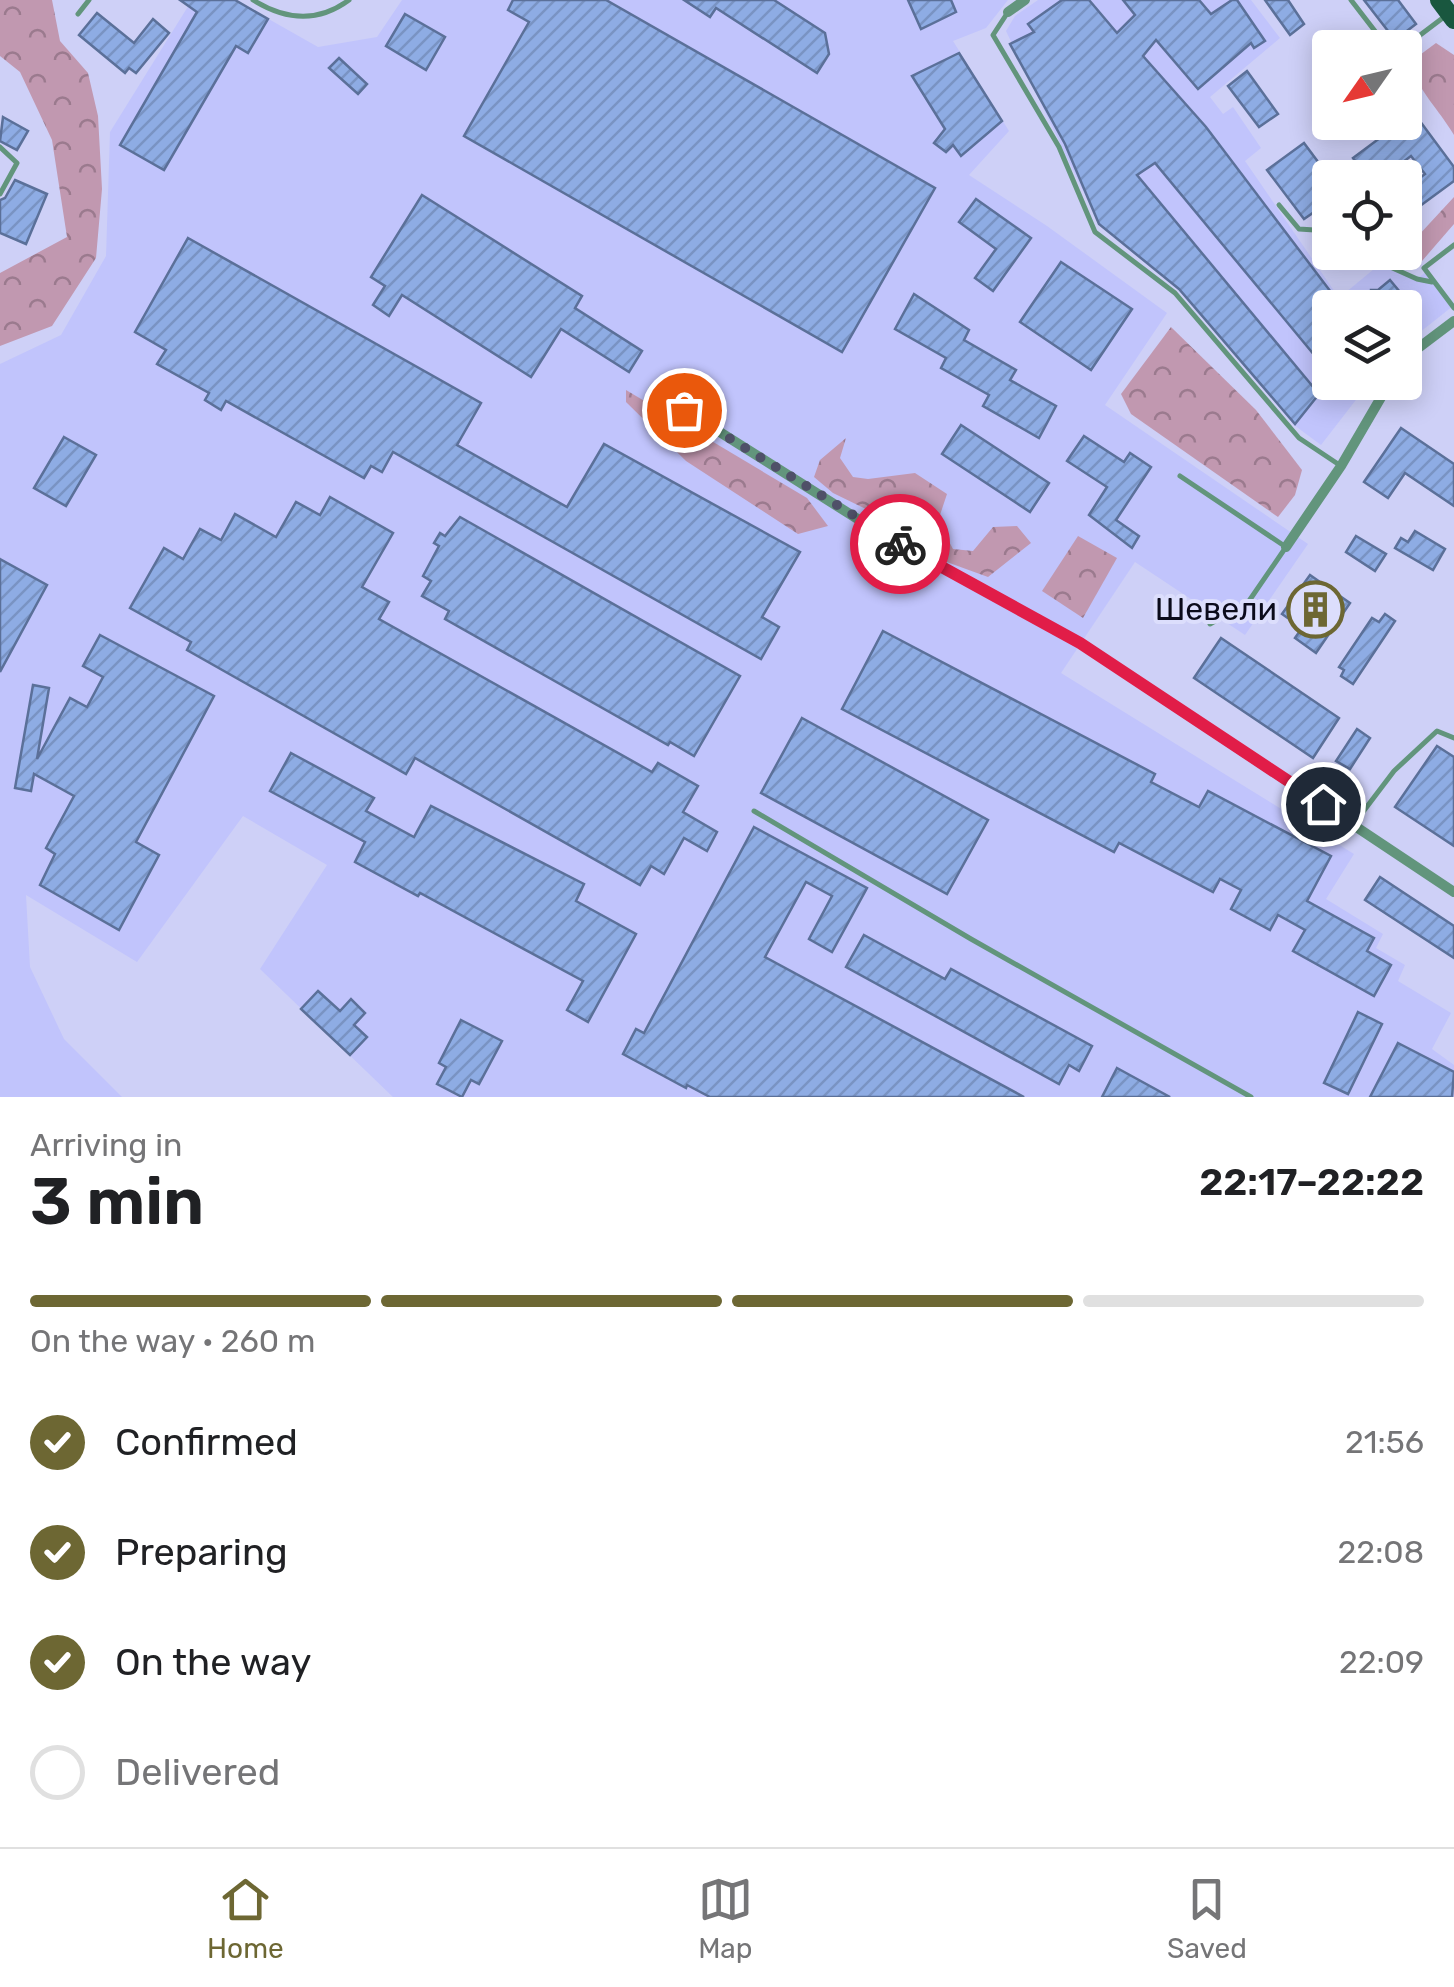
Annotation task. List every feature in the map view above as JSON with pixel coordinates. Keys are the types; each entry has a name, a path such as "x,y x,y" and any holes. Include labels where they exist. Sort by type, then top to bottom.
{"street":[{"path":"1008,12 1024,0"},
{"path":"1422,345 1454,321"},
{"path":"653,390 872,528 1080,643 1454,892"},
{"path":"1286,547 1380,400"}],"lane":[{"path":"78,14 89,0"},
{"path":"253,0 292,17 326,14 350,0"},
{"path":"1351,0 1374,30"},
{"path":"1422,32 1449,10"},
{"path":"1008,12 994,36 1058,146 1095,232 1175,293 1299,438 1341,466"},
{"path":"0,147 17,163 0,194"},
{"path":"1279,205 1299,229 1312,230"},
{"path":"1454,245 1424,268 1454,308"},
{"path":"1397,270 1435,282"},
{"path":"1180,476 1286,547 1249,601 1210,624"},
{"path":"1353,824 1394,771 1437,732 1454,738"},
{"path":"754,811 1250,1097"}],"shaded area":[{"path":"192,0 235,0 318,47 377,37 402,0 1008,0 986,28 953,41 1009,131 969,175 1167,313 1105,405 1308,544 1245,635 1135,562 1061,673 1354,854 1326,899 1383,934 1376,948 1405,965 1398,981 1451,1013 1432,1049 1454,1065 1454,1097 393,1097 260,969 327,865 243,816 137,962 26,895 30,967 64,1039 122,1097 0,1097 0,364 61,335 106,256 110,132"},
{"path":"1038,0 1251,0 1280,38 1210,97 1223,114 1233,107 1261,148 1245,161 1312,259 1312,270 1320,270 1334,290 1312,290 1312,400 1356,400 1321,445 1294,425 1183,293 1099,224 1006,31 1015,16"},
{"path":"1373,270 1395,270 1417,279 1427,271 1453,306 1422,331 1422,290 1349,290"}],"green space":[{"path":"0,0 52,0 60,41 88,73 98,116 102,189 96,258 52,326 0,346 0,273 67,237 52,140 20,72 0,56"},
{"path":"1436,43 1454,55 1454,135 1422,89 1422,53"},
{"path":"1454,197 1454,224 1422,261 1422,232"},
{"path":"1171,327 1256,410 1302,470 1295,495 1278,517 1131,414 1121,394"},
{"path":"626,390 807,498 828,526 798,534 686,461 626,402"},
{"path":"846,438 840,458 853,477 915,473 947,494 938,521 953,549 973,551 993,527 1017,526 1031,543 988,577 944,561 872,512 833,493 814,477 820,460"},
{"path":"1078,536 1117,558 1083,618 1042,591"}],"building":[{"path":"180,0 235,0 268,19 248,53 236,46 164,170 120,145 197,12"},
{"path":"513,0 606,0 935,188 842,352 464,136 529,22 508,10"},
{"path":"684,0 774,0 825,33 829,54 817,73 716,8 710,17"},
{"path":"908,0 951,0 956,12 921,29"},
{"path":"1062,0 1089,0 1117,33 1135,15 1123,0 1199,0 1211,14 1237,0 1265,41 1254,48 1251,43 1198,89 1156,40 1143,56 1206,127 1329,290 1312,290 1312,352 1155,163 1137,175 1312,386 1314,400 1295,424 1179,289 1099,224 1065,144 1010,44 1034,32 1028,24"},
{"path":"1265,0 1288,0 1304,24 1290,35"},
{"path":"1364,0 1398,0 1416,24 1408,30 1387,30"},
{"path":"97,13 134,43 153,19 169,33 136,73 129,68 125,73 79,35"},
{"path":"405,14 445,37 426,70 386,46"},
{"path":"959,53 1002,121 961,156 953,145 946,152 934,143 945,129 912,76"},
{"path":"339,58 367,84 358,94 329,68"},
{"path":"1247,71 1278,114 1259,127 1228,86"},
{"path":"3,117 28,131 17,150 0,141"},
{"path":"1422,124 1454,167 1454,181 1422,204 1422,160 1411,156 1406,160 1353,158 1377,140 1422,140"},
{"path":"1304,143 1317,160 1312,160 1312,213 1304,219 1267,170"},
{"path":"15,180 47,194 26,244 0,233 0,200"},
{"path":"422,195 582,296 575,308 642,351 629,372 561,329 531,377 402,295 389,316 373,305 385,286 371,277"},
{"path":"976,199 1031,238 993,291 975,278 996,249 959,222"},
{"path":"188,238 481,403 457,445 567,507 604,444 800,552 762,617 779,627 761,659 393,452 382,472 371,466 364,478 226,401 221,410 205,400 209,393 157,364 166,350 135,332"},
{"path":"1061,262 1132,309 1091,370 1020,322"},
{"path":"1390,280 1398,290 1378,290"},
{"path":"914,294 969,330 964,340 1016,370 1010,380 1056,406 1039,438 983,406 989,395 941,368 946,358 895,329"},
{"path":"961,425 1049,483 1030,512 942,454"},
{"path":"1401,428 1454,464 1454,506 1405,473 1388,498 1364,482"},
{"path":"1084,436 1124,462 1130,453 1151,467 1116,520 1139,536 1132,548 1089,515 1107,487 1067,461"},
{"path":"64,437 96,455 66,506 34,488"},
{"path":"330,497 393,533 362,587 389,602 379,619 652,772 658,763 698,786 683,812 717,832 707,851 684,838 664,874 651,866 640,885 415,758 406,774 187,650 191,642 130,608 164,548 183,559 200,529 221,540 235,514 276,537 296,502 320,515"},
{"path":"460,517 740,676 694,756 445,619 449,611 422,596 431,581 423,576 439,546 434,543"},
{"path":"1415,531 1445,549 1433,570 1395,548 1401,538 1408,542"},
{"path":"1356,536 1386,554 1375,571 1346,552"},
{"path":"0,559 47,585 0,672"},
{"name":"Шевели","path":"1310,575 1350,603 1316,653 1295,638 1302,628 1282,614"},
{"path":"1385,614 1395,621 1353,684 1341,676 1344,670 1339,667 1372,618 1379,622"},
{"path":"883,631 1155,774 1151,782 1199,807 1208,791 1331,856 1307,901 1374,938 1367,951 1391,965 1374,996 1293,951 1305,930 1278,915 1270,930 1231,909 1241,890 1220,879 1213,892 1119,843 1114,852 842,709"},
{"path":"100,635 214,696 136,842 159,855 119,930 40,885 55,854 46,848 74,796 34,774 31,791 15,788 33,685 49,688 37,759 70,698 87,707 103,677 83,666"},
{"path":"1221,638 1339,718 1313,758 1194,678"},
{"path":"802,718 988,820 947,894 761,793"},
{"path":"1357,729 1370,738 1350,769 1336,761"},
{"path":"1437,746 1454,757 1454,846 1395,807"},
{"path":"291,753 374,798 366,811 414,837 431,806 584,884 576,901 636,934 588,1022 567,1010 583,981 355,862 365,842 270,791"},
{"path":"754,827 867,888 832,952 809,939 832,896 806,882 765,957 1024,1097 710,1097 623,1054 636,1029 644,1033"},
{"path":"1380,877 1454,926 1454,958 1365,900"},
{"path":"864,935 945,979 951,969 1092,1046 1079,1071 1069,1065 1059,1084 846,967"},
{"path":"318,991 340,1011 351,999 365,1013 354,1025 367,1037 350,1055 301,1009"},
{"path":"1358,1012 1382,1024 1348,1094 1324,1083"},
{"path":"461,1020 502,1041 479,1084 471,1080 462,1097 437,1084 446,1067 439,1063"},
{"path":"1398,1043 1454,1072 1452,1097 1370,1097"},
{"path":"1117,1068 1170,1097 1102,1097"}],"way so far":[{"path":"684,410 900,544"}],"place":[{"name":"Шевели","path":"1316,609"}],"route":[{"path":"900,544 1080,643 1323,804"}]}
